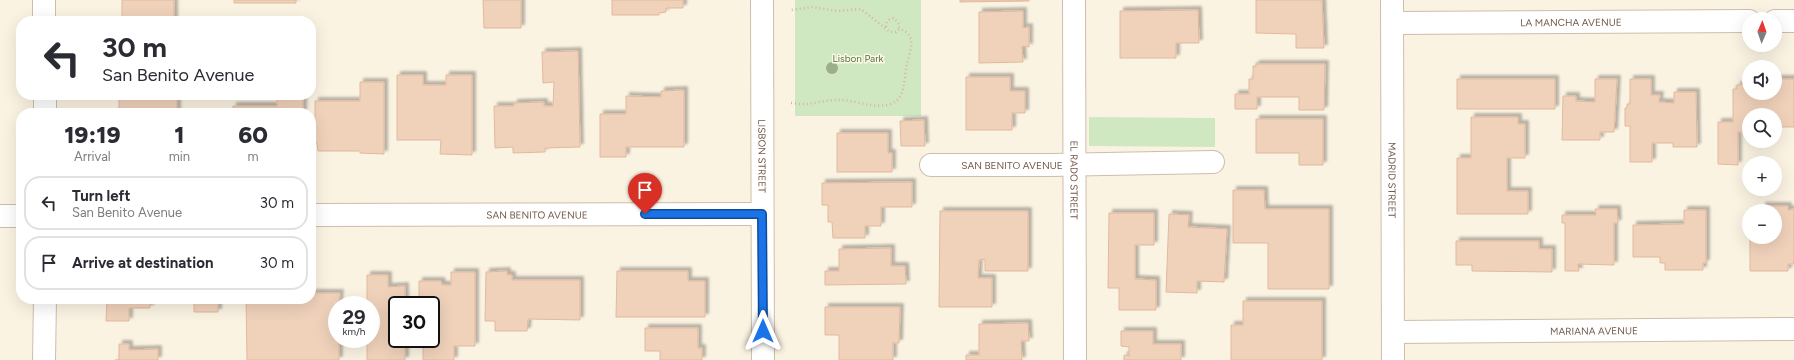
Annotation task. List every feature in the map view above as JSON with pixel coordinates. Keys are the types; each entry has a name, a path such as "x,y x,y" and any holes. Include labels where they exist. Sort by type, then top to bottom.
{"street":[{"path":"44,0 44,16"},
{"name":"LISBON STREET","path":"762,0 763,360"},
{"name":"EL RADO STREET","path":"1074,0 1076,360"},
{"name":"MADRID STREET","path":"1392,0 1393,360"},
{"name":"LA MANCHA AVENUE","path":"1392,23 1742,21"},
{"path":"1782,21 1794,21"},
{"name":"SAN BENITO AVENUE","path":"931,165 1212,162"},
{"name":"SAN BENITO AVENUE","path":"316,215 762,214"},
{"path":"0,216 16,216"},
{"path":"44,360 45,304"},
{"name":"MARIANA AVENUE","path":"1394,332 1794,329"}],"path":[{"path":"790,103 804,105 841,100 872,106 891,104 898,100 904,86 907,63 912,48 911,40 904,30 899,29 892,32 887,30 886,27 861,9 838,11 812,7 791,10"},
{"path":"886,27 887,21 890,18 894,18 899,24 899,29"}],"green space":[{"name":"Lisbon Park","path":"795,0 921,0 921,116 795,116"},
{"path":"1089,117 1215,118 1215,147 1089,146"}],"building":[{"path":"122,0 174,0 174,16 122,16"},
{"path":"234,0 296,0 296,3 234,3"},
{"path":"483,0 521,0 521,28 484,28"},
{"path":"612,0 683,0 683,8 666,8 666,12 659,13 659,15 612,15"},
{"path":"960,0 1029,0 1029,1 960,2"},
{"path":"1256,0 1322,0 1324,48 1296,48 1296,34 1256,33"},
{"path":"1198,10 1199,43 1176,43 1176,58 1120,58 1120,11"},
{"path":"1023,11 1023,28 1029,27 1029,47 1022,46 1023,62 979,63 979,12"},
{"path":"578,51 580,147 545,148 545,152 513,153 513,147 495,148 494,106 514,106 514,103 544,102 544,106 553,106 554,82 543,83 542,52"},
{"path":"1256,64 1325,64 1324,110 1299,110 1299,97 1257,97 1257,109 1235,109 1235,94 1249,94 1249,79 1253,79 1253,66 1256,66"},
{"path":"397,75 423,75 423,85 446,85 446,75 472,75 472,155 440,154 441,140 397,140"},
{"path":"966,77 1010,77 1010,91 1025,91 1025,113 1012,113 1012,130 966,130"},
{"path":"1457,79 1555,79 1555,109 1457,109"},
{"path":"1595,79 1617,79 1614,132 1600,132 1600,140 1562,140 1563,96 1576,96 1576,101 1595,102"},
{"path":"1630,79 1651,79 1651,95 1660,95 1659,102 1674,103 1674,92 1696,92 1697,147 1673,147 1673,143 1652,143 1652,162 1630,162 1630,126 1625,126 1625,108 1627,108 1627,104 1630,104"},
{"path":"1782,79 1794,79 1794,127 1782,127 1782,108 1742,108 1742,132 1738,132 1738,165 1718,164 1718,122 1733,122 1733,89 1737,89 1737,85 1742,85 1742,100 1782,100"},
{"path":"360,82 384,82 384,154 360,153 360,151 318,151 316,143 315,101 360,101"},
{"path":"684,90 684,147 626,147 626,157 600,157 600,114 626,114 626,96 661,97 661,91"},
{"path":"119,100 177,100 177,108 119,108"},
{"path":"277,100 303,100 303,108 233,108 233,106 277,106"},
{"path":"1471,117 1518,117 1518,124 1525,124 1525,158 1507,158 1507,191 1528,191 1528,214 1457,214 1457,158 1471,158"},
{"path":"1256,119 1323,119 1323,165 1299,165 1299,153 1256,153"},
{"path":"924,120 925,146 901,146 900,121"},
{"path":"837,133 888,133 888,153 892,153 892,172 837,172"},
{"path":"912,182 912,207 881,207 881,226 865,226 865,238 833,238 832,222 828,222 828,205 822,205 822,183"},
{"path":"1233,190 1264,190 1265,209 1329,209 1329,289 1268,289 1268,243 1233,243"},
{"path":"1782,206 1788,206 1788,210 1794,209 1794,264 1788,264 1788,271 1750,271 1750,244 1782,244"},
{"path":"1595,209 1617,209 1618,223 1614,223 1614,265 1578,264 1579,271 1565,271 1565,223 1562,223 1562,215 1596,215"},
{"path":"1684,210 1706,210 1706,263 1703,263 1703,270 1665,270 1665,263 1660,263 1660,257 1633,257 1633,225 1684,224"},
{"path":"940,211 1028,211 1028,271 985,271 985,259 979,260 978,278 992,278 992,307 939,307"},
{"path":"1109,213 1154,213 1154,245 1135,245 1135,279 1156,280 1156,310 1119,310 1119,288 1108,288"},
{"path":"1169,214 1189,215 1188,227 1227,229 1224,282 1197,281 1197,293 1166,292"},
{"path":"1456,241 1539,241 1539,249 1552,249 1552,272 1472,271 1472,265 1456,265"},
{"path":"891,248 891,266 905,266 906,284 825,285 825,271 839,271 839,249"},
{"path":"507,271 507,275 512,275 512,280 580,280 580,320 528,319 527,331 495,331 495,321 485,321 486,272"},
{"path":"617,271 688,271 688,281 705,281 705,317 616,317"},
{"path":"451,272 475,272 475,346 454,346 454,360 423,360 423,348 440,348 440,296 419,296 419,281 441,281 442,285 451,285"},
{"path":"367,275 388,275 388,287 405,286 405,296 388,296 388,348 405,348 405,360 367,360 367,348 380,348 380,296 367,296"},
{"path":"316,293 340,293 340,296 328,296 328,348 339,348 339,360 247,360 246,304 316,304"},
{"path":"1243,301 1322,301 1322,360 1231,360 1231,325 1243,325"},
{"path":"107,304 150,304 150,308 129,308 129,321 106,321"},
{"path":"194,304 218,304 218,312 194,312"},
{"path":"825,307 900,307 899,343 893,343 893,360 839,360 839,335 825,335"},
{"path":"1028,323 1029,341 1021,341 1022,360 966,360 966,355 979,355 979,324"},
{"path":"645,328 698,328 698,348 702,348 702,360 660,360 660,351 645,351"},
{"path":"1121,331 1153,331 1153,344 1181,344 1181,360 1124,360 1124,355 1129,356 1129,347 1121,346"},
{"path":"119,344 129,344 129,350 158,349 158,360 119,360"}],"route":[{"path":"645,214 762,214 763,331"}]}
